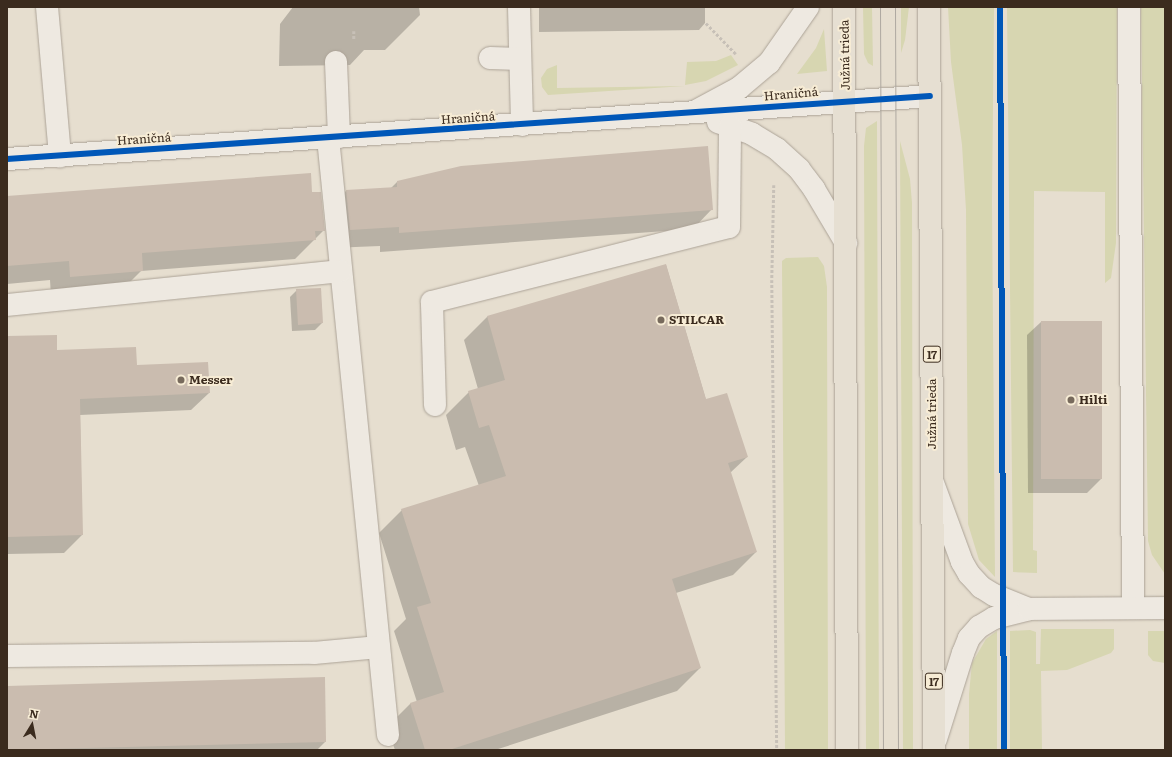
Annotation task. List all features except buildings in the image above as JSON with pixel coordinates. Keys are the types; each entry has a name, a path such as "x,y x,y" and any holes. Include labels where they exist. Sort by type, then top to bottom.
{"main road":[{"name":"Južná trieda","path":"844,7 847,750"},
{"name":"Južná trieda","path":"929,7 934,747"}],"street":[{"path":"47,7 60,156"},
{"path":"519,7 522,125"},
{"path":"692,113 739,88 769,63 788,40 808,7"},
{"path":"1129,7 1133,608"},
{"path":"490,58 520,59"},
{"path":"336,62 334,138 340,271 388,735"},
{"name":"Hraničná","path":"7,160 692,113 845,100 930,96"},
{"path":"692,113 730,126 777,149 799,169 814,189 846,243"},
{"path":"435,405 432,302 729,227 730,126"},
{"path":"7,305 340,271"},
{"path":"933,481 962,562 981,587 1003,607 1029,609 1165,608"},
{"path":"934,747 969,638 979,626 1003,607"},
{"path":"7,656 314,653 379,647"}],"path":[{"path":"1000,7 1004,750"},
{"path":"706,23 742,60"},
{"path":"777,149 774,184 772,280 777,750"}],"green space":[{"path":"863,7 872,7 873,66 868,63 864,54"},
{"path":"901,7 909,7 905,40 901,53"},
{"path":"948,7 994,7 992,202 995,577 979,560 968,524 966,210 962,145 951,62"},
{"path":"1007,7 1117,7 1116,243 1111,278 1105,283 1105,192 1034,191 1033,550 1037,551 1037,573 1013,572"},
{"path":"1141,7 1165,7 1165,574 1152,555 1148,541"},
{"path":"824,29 827,71 797,74 816,48"},
{"path":"731,55 738,65 706,81 685,85 687,62 716,61"},
{"path":"557,65 557,88 685,86 548,95 542,87 541,78 547,69"},
{"path":"877,121 879,750 866,750 864,146 866,128"},
{"path":"900,141 910,179 912,203 913,750 903,750"},
{"path":"818,257 824,266 827,287 828,750 785,750 782,261 786,258"},
{"path":"1041,629 1114,629 1114,649 1111,653 1067,670 1041,671 1042,750 1010,750 1010,631 1030,630 1036,632 1036,664 1040,664"},
{"path":"997,631 997,750 969,750 969,694 972,663 986,639"},
{"path":"1148,631 1165,631 1165,663 1153,661 1148,655"}],"tram line":[{"path":"880,7 883,750"},
{"path":"895,7 898,750"}],"cycle path":[{"path":"1000,7 1004,750"},
{"path":"7,159 930,96"}],"place":[{"name":"STILCAR","path":"661,320"},
{"name":"Messer","path":"181,380"},
{"name":"Hilti","path":"1071,400"}]}
